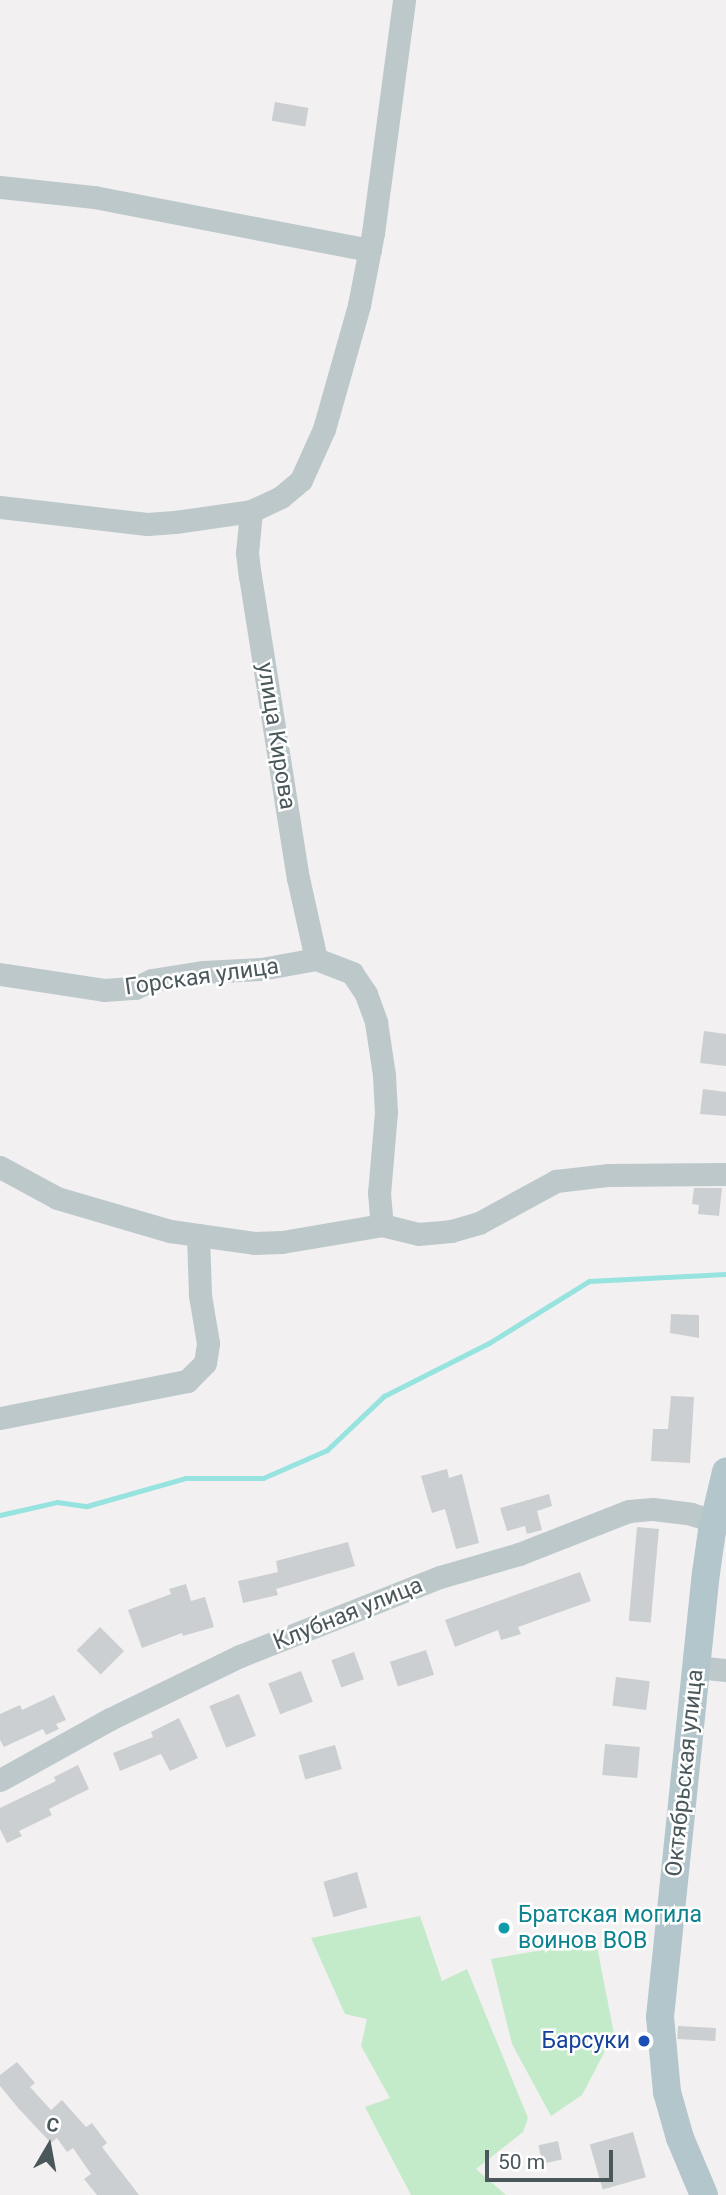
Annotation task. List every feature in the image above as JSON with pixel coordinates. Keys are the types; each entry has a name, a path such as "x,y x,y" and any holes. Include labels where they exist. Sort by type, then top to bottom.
{"main road":[{"name":"Октябрьская улица","path":"704,2195 680,2138 667,2092 660,2017 696,1667 714,1521 726,1472"}],"street":[{"path":"0,508 148,524 251,511 290,491 309,466 344,364 370,250 404,0"},
{"path":"0,187 94,197 370,250"},
{"name":"улица Кирова","path":"251,511 247,553 250,576 298,878 316,959"},
{"path":"316,959 352,973 366,994 376,1022 386,1112 379,1193 382,1225"},
{"name":"Горская улица","path":"0,974 104,990 135,988 152,980 203,972 261,969 316,959"},
{"path":"0,1167 57,1198 170,1231 254,1243 282,1242 382,1225 418,1234 451,1231 479,1223 556,1181 607,1175 726,1174"},
{"path":"0,1418 187,1381 205,1363 208,1343 200,1295 198,1235"},
{"name":"Клубная улица","path":"0,1780 110,1719 240,1656 440,1577 519,1555 629,1511 653,1509 691,1514 714,1521"},
{"path":"696,1667 726,1670"}],"green space":[{"path":"420,1916 442,1981 467,1969 528,2118 523,2132 476,2169 506,2195 411,2195 365,2107 390,2098 361,2046 367,2019 345,2014 311,1938"},
{"path":"596,1941 614,2034 582,2095 551,2116 512,2044 491,1959"}],"building":[{"path":"275,102 308,108 305,127 272,121"},
{"path":"704,1031 726,1034 726,1066 700,1063"},
{"path":"703,1089 726,1092 726,1116 700,1114"},
{"path":"694,1188 722,1188 719,1216 698,1214 699,1205 692,1204"},
{"path":"671,1314 699,1315 699,1338 670,1333"},
{"path":"671,1396 694,1397 690,1463 651,1461 653,1429 668,1429"},
{"path":"447,1469 449,1478 462,1474 479,1543 456,1549 445,1509 432,1513 421,1476"},
{"path":"549,1494 552,1506 537,1511 542,1530 527,1534 525,1526 507,1531 500,1508"},
{"path":"637,1527 659,1529 651,1623 629,1621"},
{"path":"348,1542 355,1566 276,1589 278,1595 243,1603 238,1581 278,1572 276,1561"},
{"path":"580,1572 591,1601 518,1627 521,1634 501,1640 498,1630 455,1647 445,1620"},
{"path":"186,1584 191,1601 205,1597 214,1627 183,1636 182,1633 142,1648 128,1610 171,1594 169,1589"},
{"path":"100,1627 124,1651 101,1674 77,1650"},
{"path":"426,1650 434,1675 398,1686 390,1662"},
{"path":"354,1652 364,1679 341,1687 331,1660"},
{"path":"301,1671 313,1702 280,1714 268,1684"},
{"path":"616,1677 650,1681 646,1710 612,1706"},
{"path":"239,1694 256,1736 226,1748 209,1706"},
{"path":"54,1695 66,1720 56,1724 59,1729 46,1735 43,1729 4,1747 0,1740 0,1714 20,1705 22,1710"},
{"path":"179,1718 198,1758 170,1771 161,1754 120,1771 113,1753 153,1737 151,1732"},
{"path":"605,1744 640,1747 637,1778 602,1775"},
{"path":"335,1745 342,1769 305,1780 298,1755"},
{"path":"78,1765 89,1789 49,1809 52,1815 19,1831 22,1836 7,1843 0,1829 0,1808 56,1781 54,1777"},
{"path":"357,1872 367,1908 334,1917 323,1882"},
{"path":"678,2026 716,2028 715,2041 677,2039"},
{"path":"17,2062 35,2083 30,2087 51,2110 62,2100 86,2127 92,2123 107,2143 102,2147 139,2195 97,2195 84,2179 91,2174 73,2148 67,2152 57,2138 51,2143 0,2086 0,2075"},
{"path":"633,2132 646,2177 603,2190 590,2144"},
{"path":"558,2141 562,2160 542,2164 538,2145"}],"waterway":[{"path":"0,1515 57,1502 87,1506 186,1478 263,1478 327,1450 384,1396 489,1343 589,1281 726,1274"}],"place":[{"name":"Братская могила воинов ВОВ","path":"504,1928"},
{"name":"Барсуки","path":"644,2041"}]}
